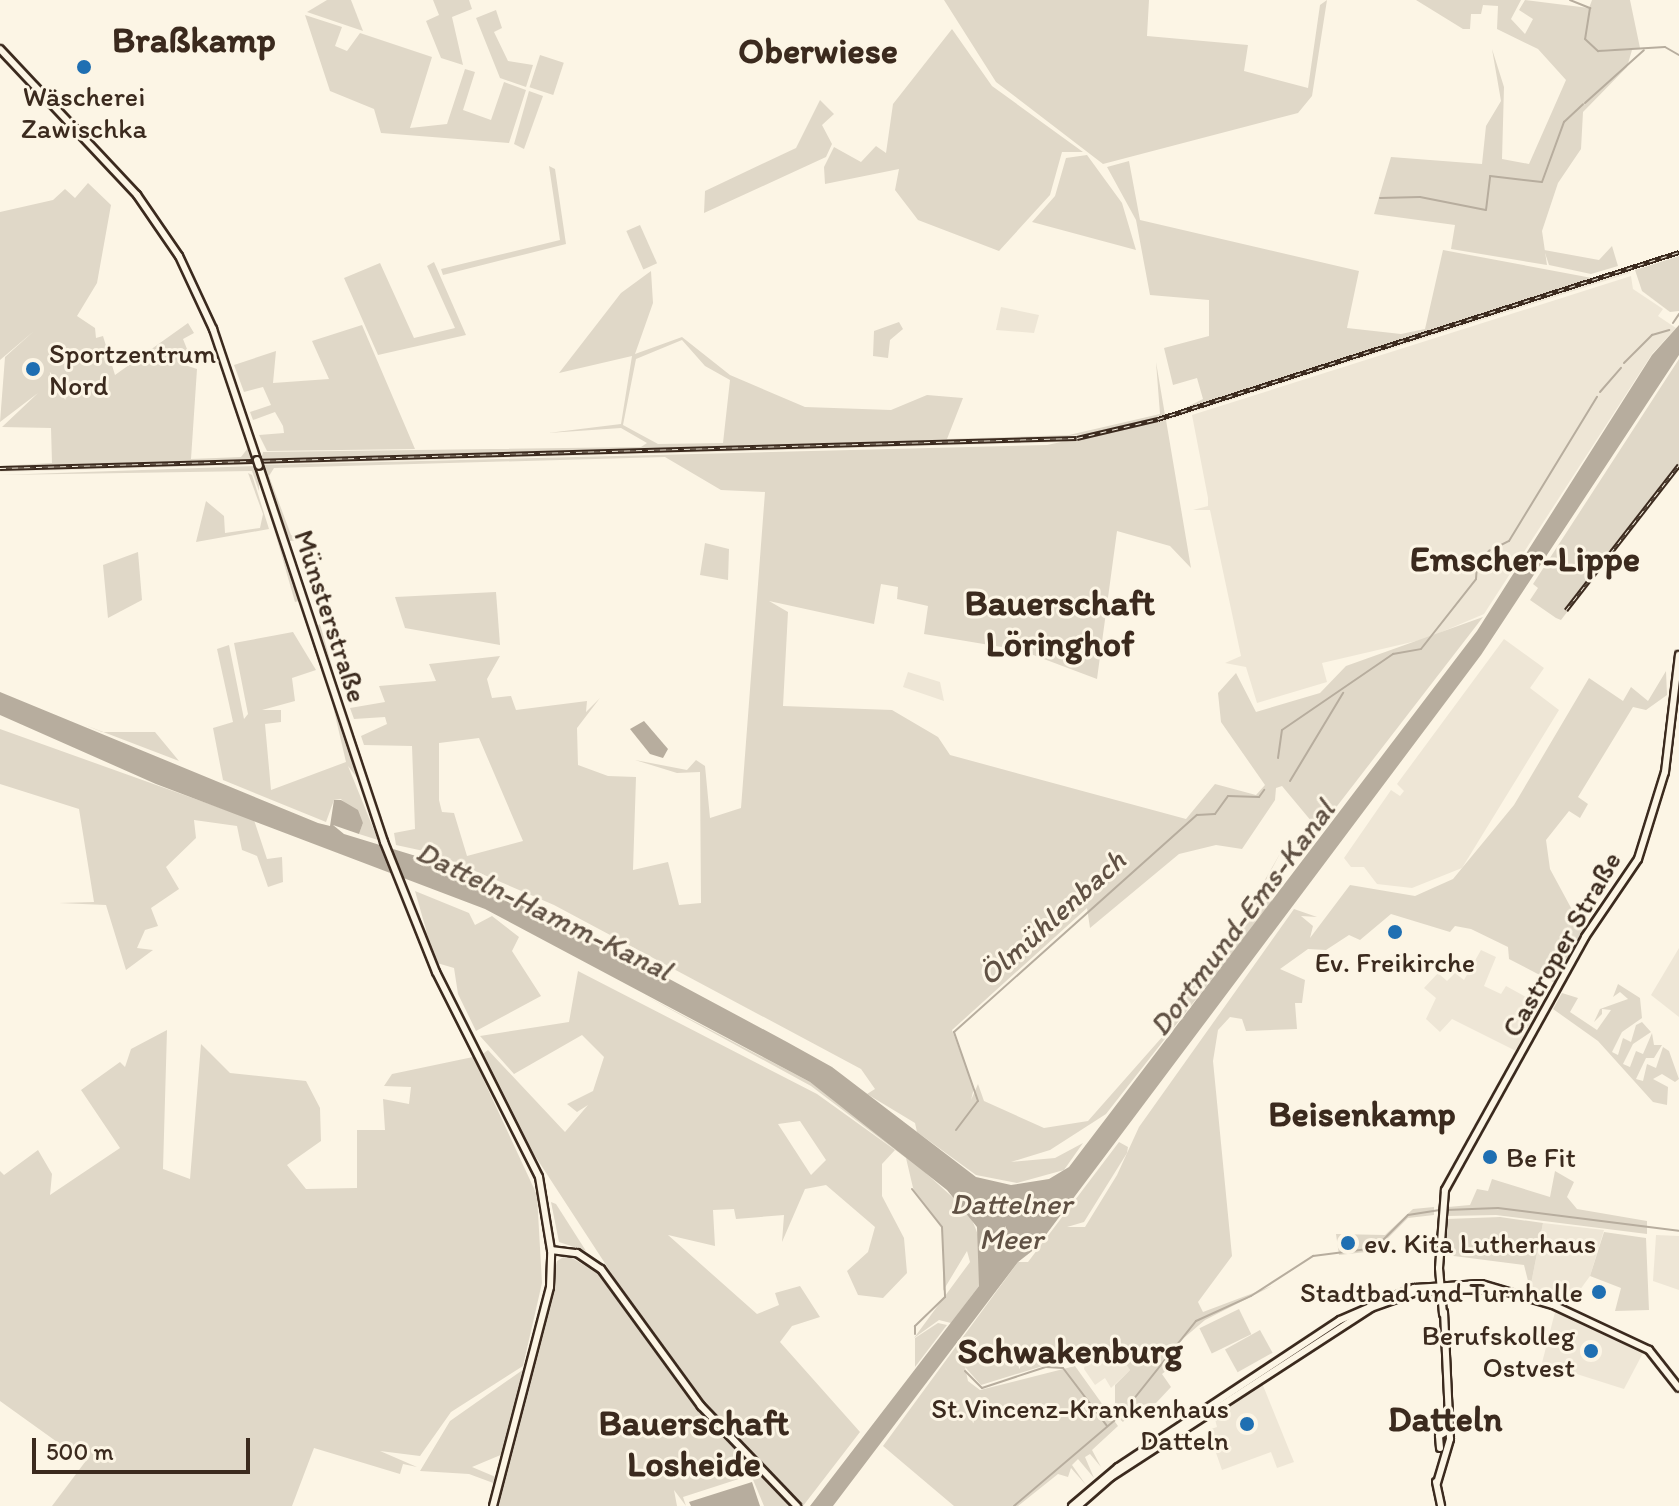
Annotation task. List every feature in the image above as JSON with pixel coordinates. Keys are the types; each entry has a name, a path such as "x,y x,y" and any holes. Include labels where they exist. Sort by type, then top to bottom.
{"main road":[{"name":"Münsterstraße","path":"0,49 137,195 179,256 213,329 398,878 436,972 539,1177 550,1239 551,1265 493,1506"},
{"name":"Castroper Straße","path":"1442,1286 1439,1268 1445,1190 1585,937 1638,859 1665,772 1679,655"},
{"name":"Castroper Straße","path":"1441,1241 1446,1432 1437,1483 1441,1506"},
{"path":"551,1250 570,1250 601,1269 701,1406 797,1506"},
{"path":"551,1265 570,1250"},
{"path":"1072,1506 1118,1467 1340,1320 1414,1288 1439,1268"},
{"path":"1414,1288 1442,1286 1516,1292 1630,1339 1654,1355 1679,1388"},
{"path":"1078,1506 1128,1466 1358,1315 1399,1296 1442,1286"}],"shaded area":[{"path":"327,0 351,0 363,31 307,12"},
{"path":"433,0 469,0 472,9 452,17 463,65 441,58 426,21 439,15"},
{"path":"944,0 1149,0 1147,36 1248,45 1244,71 1308,88 1320,5 1327,0 1312,96 1298,113 1103,164 996,82"},
{"path":"1416,0 1521,0 1511,19 1525,34 1533,19 1519,10 1525,0 1589,8 1592,0 1630,0 1640,48 1601,50 1632,50 1627,67 1583,112 1581,149 1558,183 1542,231 1547,265 1451,249 1455,225 1374,214 1391,157 1482,164 1486,126 1501,101 1492,49 1504,87 1502,159 1529,164 1566,80 1538,49 1497,29 1498,6 1483,5 1481,14 1471,14 1470,29 1463,29"},
{"path":"496,10 502,28 494,32 508,61 533,65 526,87 500,78 476,18"},
{"path":"305,15 342,27 335,46 347,51 360,33 432,57 410,128 447,124 465,69 475,72 463,110 491,120 504,82 526,90 509,143 381,133 374,109 330,91"},
{"path":"952,29 992,86 1083,152 1062,152 1050,195 999,251 918,220 895,190 899,169 825,184 824,167 834,147 861,162 876,146 886,153 893,104"},
{"path":"540,55 564,63 553,95 529,87"},
{"path":"529,91 543,96 524,149 514,144"},
{"path":"820,100 834,114 822,125 832,144 826,157 704,213 705,191 796,148"},
{"path":"1087,155 1122,203 1136,250 1032,222 1055,196 1066,158"},
{"path":"1129,161 1140,220 1359,271 1347,328 1401,334 1425,329 1443,250 1592,278 1177,412 1203,399 1197,378 1173,385 1164,348 1209,336 1209,300 1150,295 1136,220 1107,167"},
{"path":"549,166 555,169 566,244 443,275 441,269 560,240"},
{"path":"88,183 111,205 97,283 77,316 95,328 96,338 103,336 115,375 188,323 194,333 183,339 191,359 182,364 197,369 191,459 241,457 248,448 254,460 0,466 52,463 51,428 2,427 38,393 0,422 5,357 34,331 0,360 0,212 53,200 65,189 75,198"},
{"path":"640,225 657,263 643,269 626,231"},
{"path":"1612,246 1618,266 1591,274 1549,265 1544,250 1599,260"},
{"path":"1679,256 1679,311 1670,312 1642,291 1635,270"},
{"path":"434,262 466,335 378,355 344,278 380,263 414,338 455,328 427,266"},
{"path":"1631,266 1630,273 1149,426 1073,442 0,472 0,466 1077,436 1171,414"},
{"path":"651,271 653,303 635,354 682,337 730,375 805,407 891,410 927,395 963,398 947,439 1069,435 1160,414 1156,362 1165,415 1107,431 1047,439 261,459 263,452 641,447 647,443 621,428 548,433 621,424 632,356 559,373 621,293","holes":["682,340 705,366 730,380 723,443 658,444 623,425 636,359"]},
{"path":"1631,276 1633,289 1663,309 1658,316 1676,328 1652,354 1484,614 1425,639 1322,663 1327,682 1257,703 1246,667 1225,663 1241,656 1210,510 1193,510 1208,506 1208,498 1192,415"},
{"path":"1001,307 1039,315 1034,333 996,330"},
{"path":"899,322 903,329 890,340 888,358 873,356 874,331"},
{"path":"362,325 415,449 267,451 259,435 284,433 283,426 275,412 253,420 250,412 271,405 263,387 244,392 234,365 276,351 273,383 329,379 312,341"},
{"path":"1679,359 1679,467 1561,620 1556,618 1530,600 1538,588 1533,584"},
{"path":"1166,420 1191,568 1170,546 1117,531 1097,679 1020,650 924,634 928,606 897,599 898,587 881,584 874,624 769,601 788,612 783,706 892,710 938,737 950,755 1186,819 1215,784 1256,795 1265,785 1221,722 1218,693 1236,673 1256,712 1320,693 1346,666 1483,617 1324,823 1312,822 1282,786 1276,788 1275,800 1242,849 1216,845 1179,854 1090,928 1087,908 952,1030 974,1088 971,1100 978,1084 984,1101 1044,1128 1088,1121 1163,1036 1170,1016 1199,979 1210,975 1208,962 1227,946 1282,850 1260,891 1273,901 1106,1114 1050,1150 1011,1162 1055,1158 1083,1143 1064,1170 1017,1183 976,1175 917,1132 915,1123 867,1094 875,1089 861,1069 554,905 433,853 396,845 394,833 415,829 412,746 364,745 361,736 387,724 385,717 354,719 350,708 385,702 379,686 436,681 429,664 500,656 487,679 492,698 511,696 516,710 587,701 586,712 600,698 577,728 578,765 608,776 636,777 633,870 668,862 679,905 701,903 700,772 677,773 635,760 687,770 696,760 705,766 710,818 741,808 765,492 721,490 665,457 274,468 269,476 291,535 303,540 290,541 263,465 1047,445","holes":["479,738 523,841 467,856 454,813 442,812 439,800 439,743"]},
{"path":"256,466 299,601 295,602 259,477 259,491 252,471 0,475"},
{"path":"248,473 252,475 269,529 196,542 206,501 224,516 225,533 260,528 263,514"},
{"path":"705,543 729,549 728,580 700,575"},
{"path":"138,552 142,600 108,618 103,565"},
{"path":"496,592 500,645 405,628 395,597"},
{"path":"320,624 347,719 390,841 351,739 316,627"},
{"path":"293,632 316,670 292,678 295,701 262,710 281,710 281,722 265,724 271,790 346,762 332,702 358,779 348,766 378,840 359,834 363,823 341,799 334,800 326,822 223,780 213,728 233,722 217,649 229,645 244,719 248,714 234,643"},
{"path":"1504,639 1544,668 1530,688 1559,710 1462,868 1412,888 1377,884 1364,867 1351,867 1344,858 1391,790 1400,796 1404,791 1397,784"},
{"path":"1666,671 1667,695 1646,710 1633,707 1578,797 1588,804 1580,818 1569,811 1546,840 1550,869 1583,930 1555,983 1509,959 1508,947 1471,929 1455,926 1450,932 1391,914 1360,940 1349,935 1326,950 1308,949 1280,969 1305,980 1302,1003 1295,1003 1297,1029 1246,1031 1242,1019 1230,1017 1218,1030 1213,1061 1232,1256 1198,1302 1203,1312 1272,1286 1205,1320 1172,1348 1171,1367 1162,1374 1171,1387 1156,1403 1136,1406 1123,1422 1115,1415 1115,1385 1130,1370 1116,1350 1098,1349 981,1385 965,1367 968,1381 980,1390 1075,1366 1118,1426 1092,1450 1101,1467 1090,1454 1085,1457 1094,1478 1078,1459 1072,1465 1086,1485 1071,1468 1068,1477 1058,1474 1018,1506 954,1506 883,1446 1018,1262 1028,1262 1119,1142 1128,1147 1127,1153 1084,1222 1067,1227 1085,1227 1117,1175 1139,1127 1294,909 1317,917 1301,916 1313,926 1310,938 1350,885 1415,896 1453,879 1514,805 1589,678 1623,701 1631,687 1648,701"},
{"path":"908,672 940,682 944,701 903,687"},
{"path":"0,729 254,820 267,859 282,857 283,882 268,887 257,856 242,850 237,826 194,820 196,838 166,867 179,889 151,908 158,926 145,930 137,948 153,950 126,970 106,905 59,903 94,902 79,809 0,784"},
{"path":"103,732 155,732 179,761"},
{"path":"404,882 427,933 415,891 469,913 475,925 492,916 519,937 512,951 541,996 476,1031 458,994 454,968 437,963"},
{"path":"1679,948 1679,1017 1651,995"},
{"path":"1481,950 1496,957 1484,986 1501,994 1506,986 1544,1007 1518,1052 1452,1019 1440,1032 1426,1019 1436,998 1424,988 1438,973 1447,981 1455,973 1464,980"},
{"path":"578,971 817,1094 895,1150 882,1164 882,1196 904,1238 907,1273 883,1298 858,1295 847,1271 868,1252 875,1227 826,1185 805,1189 782,1242 784,1215 736,1219 734,1209 713,1210 715,1246 668,1235 757,1314 779,1305 775,1293 800,1286 820,1317 792,1326 780,1342 860,1432 803,1506 726,1430 653,1337 524,1139 480,1056 488,1050 565,1132 588,1105 577,1112 567,1104 593,1091 604,1057 582,1035 514,1074 480,1036 569,1022","holes":["800,1121 826,1160 811,1175 778,1124"]},
{"path":"1618,984 1640,998 1642,1018 1622,1032 1612,1052 1618,1055 1623,1038 1631,1042 1636,1025 1642,1022 1651,1032 1633,1044 1623,1064 1630,1067 1636,1051 1643,1054 1652,1033 1654,1045 1662,1045 1654,1058 1646,1058 1636,1079 1643,1081 1647,1064 1656,1068 1663,1047 1669,1051 1679,1079 1675,1082 1662,1074 1653,1079 1668,1087 1667,1105 1653,1102 1598,1041 1553,1009 1562,993 1578,998 1570,1012 1597,1030 1611,1010 1602,1009 1602,1014 1594,1022 1600,1009 1628,999 1620,992 1613,997"},
{"path":"644,995 810,1082 898,1148 969,1212 980,1240 979,1286 951,1323 939,1320 914,1338 970,1262 967,1251 943,1291 943,1227 914,1192 906,1158 811,1086"},
{"path":"167,1030 163,1169 190,1179 201,1044 230,1073 306,1081 320,1108 321,1141 287,1165 306,1189 357,1188 357,1130 385,1130 383,1099 409,1104 411,1087 384,1086 392,1074 473,1057 537,1195 542,1283 523,1366 451,1412 420,1456 380,1451 417,1467 403,1464 400,1474 314,1448 292,1506 52,1506 85,1462 0,1401 0,1171 4,1175 38,1150 52,1174 50,1195 120,1148 81,1090 120,1062 125,1067 131,1049"},
{"path":"1555,1171 1574,1182 1567,1197 1577,1209 1647,1221 1647,1234 1496,1215 1447,1216 1448,1207 1470,1205 1477,1189 1488,1191 1492,1179 1550,1197"},
{"path":"551,1202 556,1204 586,1251 559,1242"},
{"path":"1434,1207 1434,1215 1408,1218 1375,1251 1339,1255 1336,1234 1385,1235 1413,1209"},
{"path":"1500,1217 1543,1223 1530,1289 1524,1265 1446,1255 1446,1219"},
{"path":"1543,1223 1604,1230 1590,1276 1569,1305 1530,1289"},
{"path":"1604,1232 1646,1238 1649,1310 1615,1311 1621,1288 1590,1276"},
{"path":"1656,1235 1679,1236 1679,1290 1653,1281"},
{"path":"567,1255 599,1274 699,1409 792,1506 764,1506 751,1475 683,1497 686,1506 674,1490 677,1506 496,1506 557,1261"},
{"path":"1239,1309 1251,1334 1212,1353 1199,1328"},
{"name":"Berufskolleg Ostvest","path":"1555,1312 1643,1353 1624,1389 1542,1363"},
{"path":"938,1323 947,1325 915,1367 915,1338"},
{"path":"1260,1330 1273,1353 1238,1372 1225,1349"},
{"path":"1098,1349 1116,1349 1130,1370 1111,1388 1105,1378 1095,1385 1084,1369 1086,1355"},
{"path":"524,1369 503,1454 472,1467 498,1478 496,1484 469,1474 420,1471 450,1421"},
{"name":"St.Vincenz-Krankenhaus Datteln","path":"1262,1383 1294,1462 1277,1468 1271,1452 1222,1470 1208,1430 1217,1427 1214,1415"}],"water":[{"name":"Dattelner Meer","path":"1679,325 1679,355 1481,655 1036,1248 1018,1262 833,1506 810,1506 979,1286 977,1227 947,1190 810,1082 485,909 156,784 0,715 0,692 330,826 334,800 341,800 358,810 363,823 359,834 333,825 344,834 429,860 535,907 787,1042 832,1067 976,1177 1011,1185 1049,1179 1069,1167 1477,631 1652,355"},
{"path":"644,721 668,749 663,758 650,754 630,729"},
{"path":"752,1482 760,1506 691,1506 689,1502"}],"waterway":[{"path":"1570,0 1590,8 1585,39 1598,51 1665,47 1679,55"},
{"path":"1585,103 1644,50"},
{"path":"1380,198 1420,197 1486,210 1490,176 1542,182 1564,122 1583,104"},
{"name":"Ölmühlenbach","path":"1673,323 1679,314"},
{"name":"Ölmühlenbach","path":"1624,363 1652,335 1669,330"},
{"name":"Ölmühlenbach","path":"1600,392 1621,368"},
{"name":"Ölmühlenbach","path":"1497,547 1509,541 1597,397"},
{"name":"Ölmühlenbach","path":"1278,758 1282,730 1393,654 1421,649 1476,579 1477,563 1490,550"},
{"name":"Ölmühlenbach","path":"1290,781 1343,693"},
{"name":"Ölmühlenbach","path":"956,1130 978,1101 954,1032 1197,815 1215,814 1228,796 1259,797 1264,790"},
{"name":"Ölmühlenbach","path":"912,1189 942,1227 945,1297 915,1326 915,1334"},
{"path":"1446,1210 1498,1208 1679,1231"},
{"path":"1014,1506 1121,1415 1196,1321 1251,1296 1313,1256 1375,1248 1408,1215 1440,1210"},
{"name":"Ölmühlenbach","path":"965,1371 982,1388 1046,1367 1063,1368 1107,1426"}],"railway":[{"path":"0,468 1077,438 1158,419 1679,252"},
{"path":"1566,610 1679,465"}],"place":[{"name":"Wäscherei Zawischka","path":"84,67"},
{"name":"Sportzentrum Nord","path":"33,369"},
{"name":"Ev. Freikirche","path":"1395,932"},
{"name":"Be Fit","path":"1490,1157"},
{"name":"ev. Kita Lutherhaus","path":"1348,1243"},
{"name":"Stadtbad und Turnhalle","path":"1599,1292"},
{"name":"Berufskolleg Ostvest","path":"1591,1351"},
{"name":"St.Vincenz-Krankenhaus Datteln","path":"1247,1424"}],"district":[{"name":"Braßkamp","path":"194,40"},
{"name":"Oberwiese","path":"818,51"},
{"name":"Emscher-Lippe","path":"1525,559"},
{"name":"Bauerschaft Löringhof","path":"1060,622"},
{"name":"Beisenkamp","path":"1362,1114"},
{"name":"Schwakenburg","path":"1070,1351"},
{"name":"Datteln","path":"1445,1419"},
{"name":"Bauerschaft Losheide","path":"694,1442"}],"water label":[{"name":"Datteln-Hamm-Kanal","path":"544,911"},
{"name":"Dortmund-Ems-Kanal","path":"1242,918"}]}
